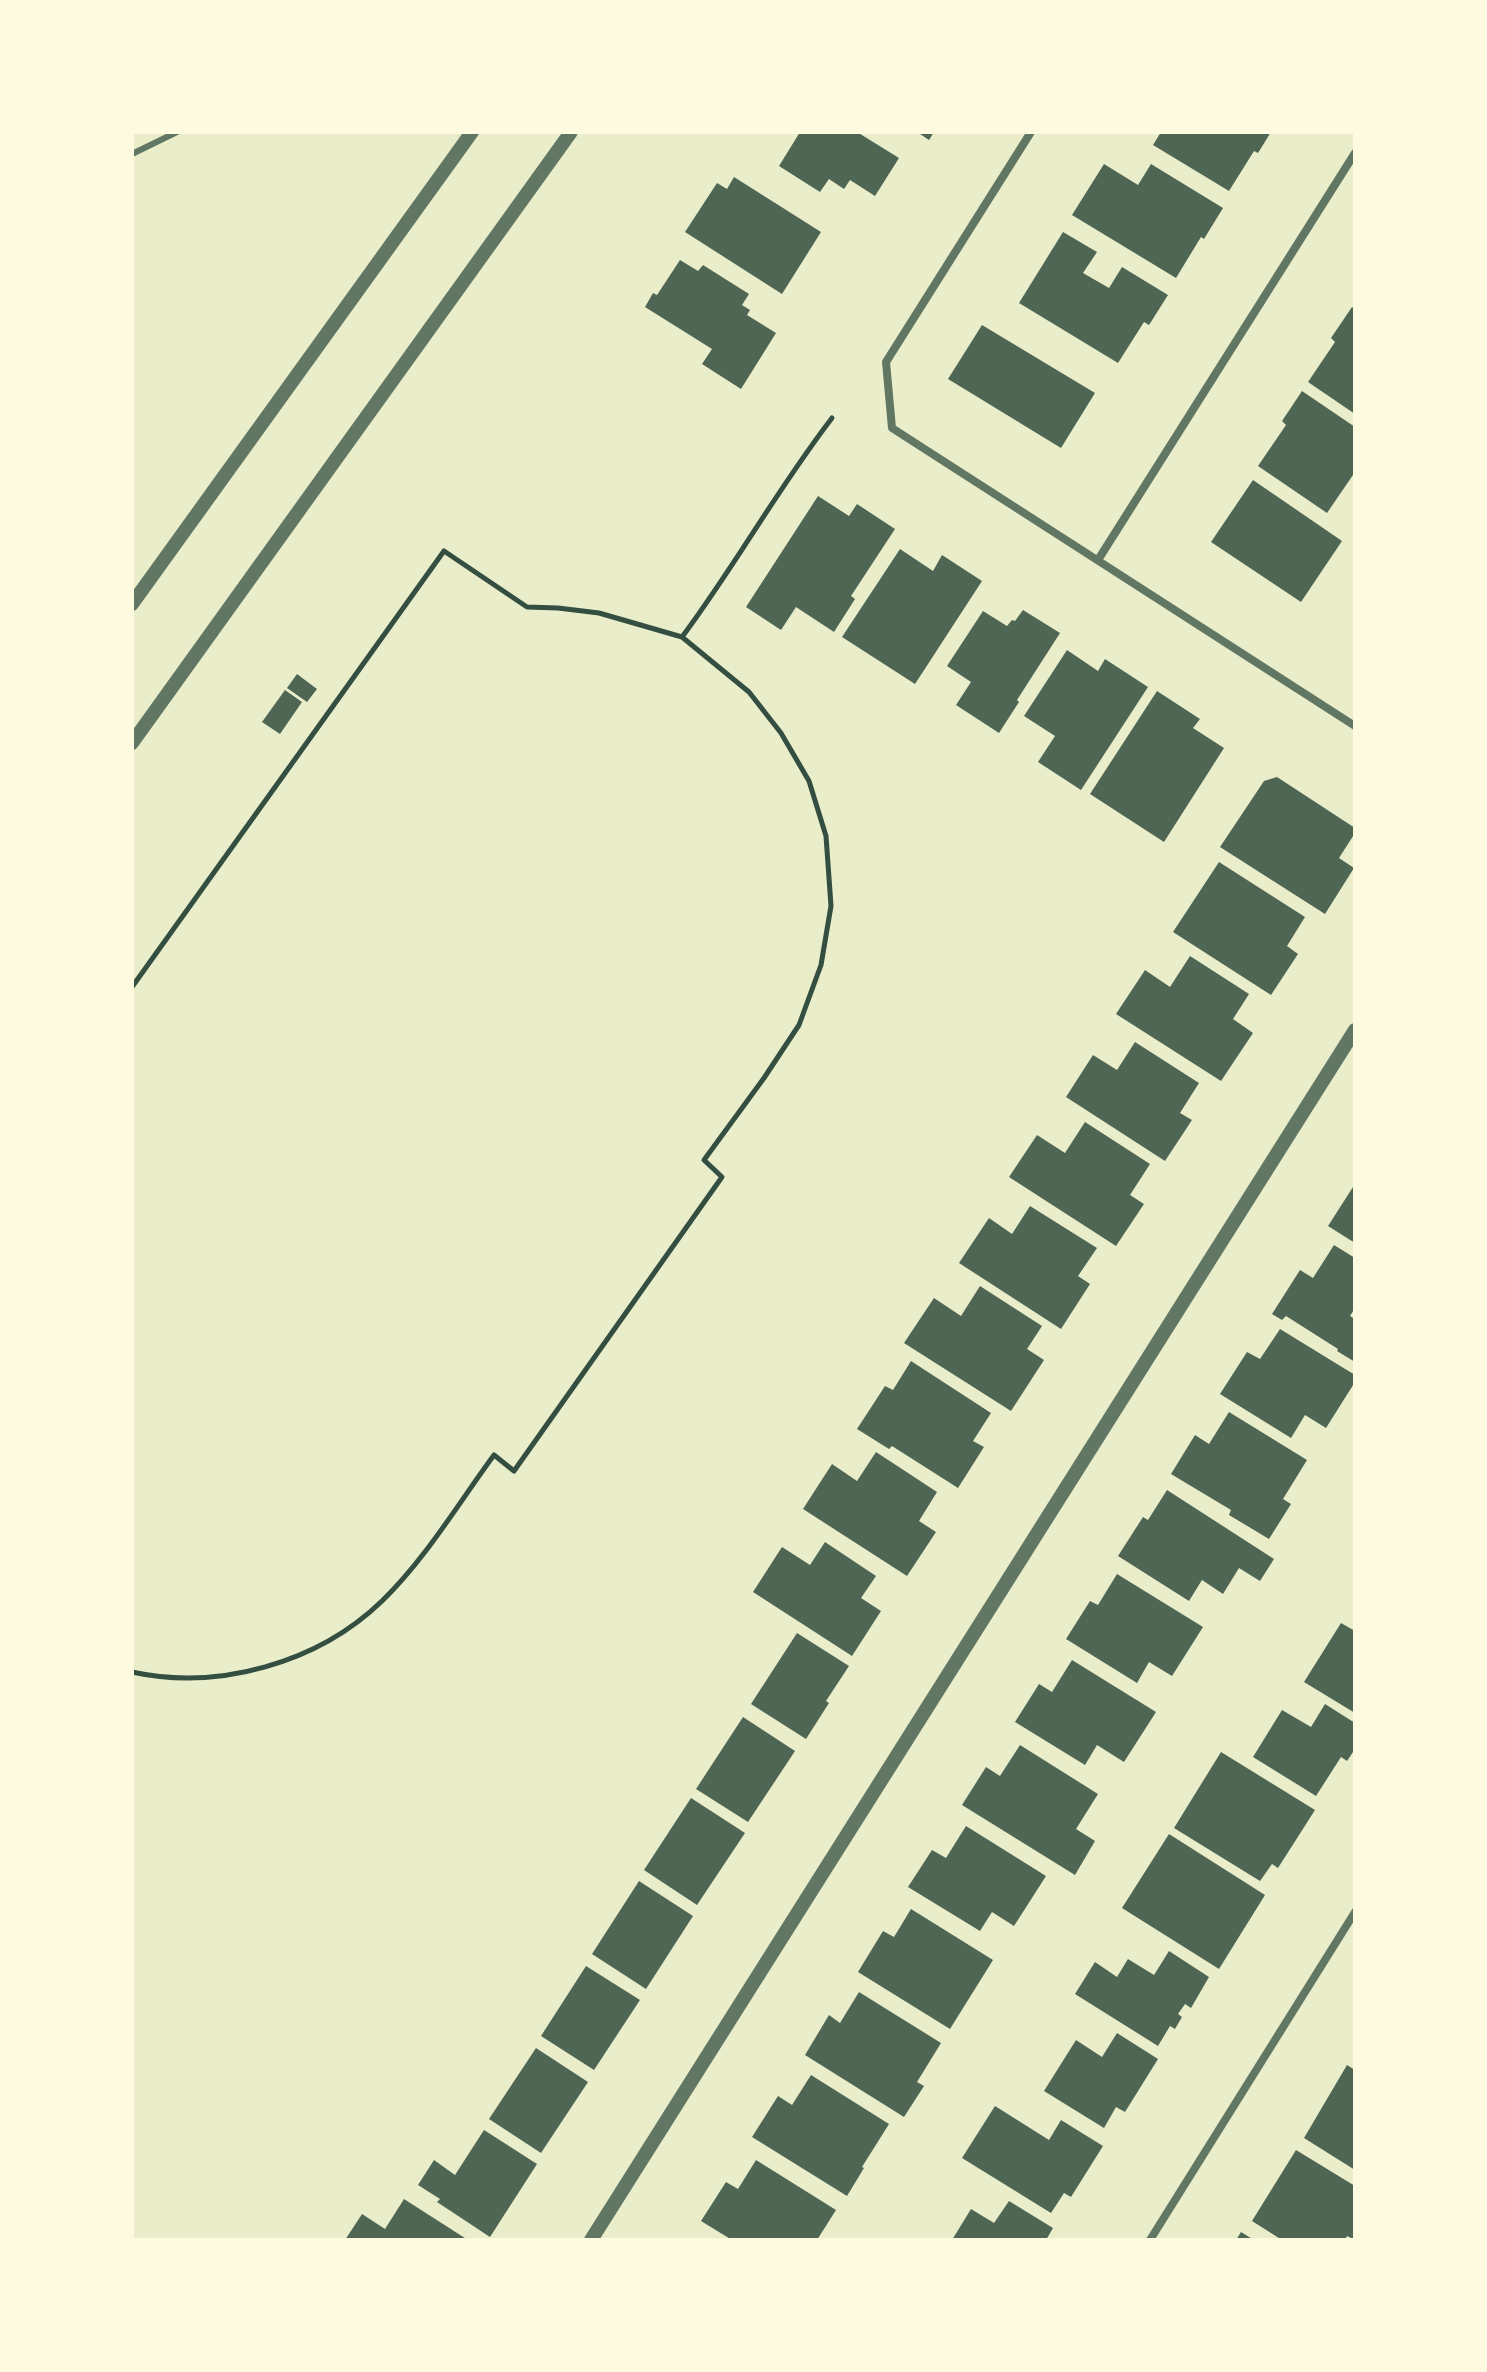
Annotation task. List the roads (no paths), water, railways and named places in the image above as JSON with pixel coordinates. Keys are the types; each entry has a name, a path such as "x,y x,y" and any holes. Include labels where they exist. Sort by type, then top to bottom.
{"street":[{"path":"132,604 472,132"},
{"path":"132,743 571,132"},
{"path":"1031,132 886,362 892,428 1355,726"},
{"path":"1098,560 1355,153"},
{"path":"591,2240 1355,1030"},
{"path":"1150,2240 1355,1912"}],"lane":[{"path":"132,154 177,132"}]}
